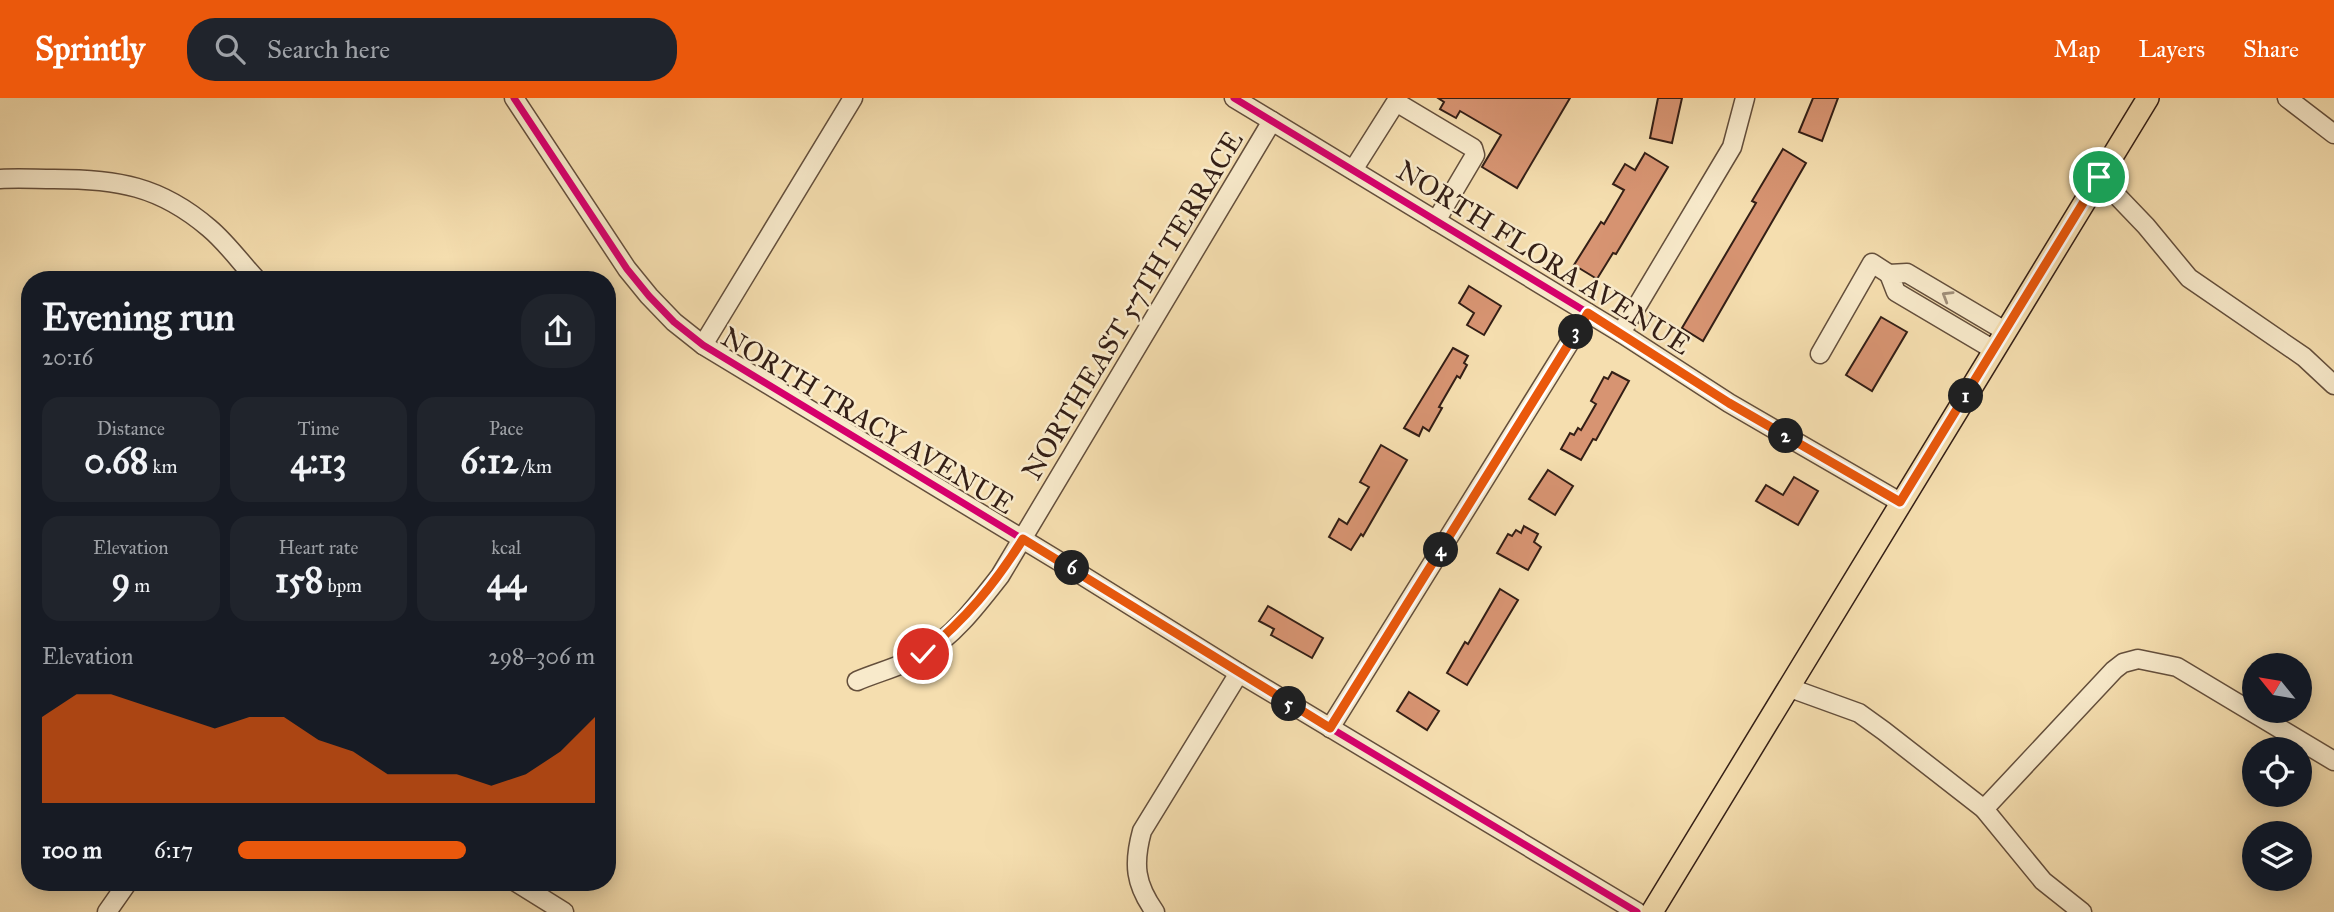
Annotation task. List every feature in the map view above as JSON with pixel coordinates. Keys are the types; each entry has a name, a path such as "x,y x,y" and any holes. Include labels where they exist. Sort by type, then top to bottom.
{"main road":[{"path":"1652,912 2148,98"}],"street":[{"name":"NORTH TRACY AVENUE","path":"514,98 627,269 649,296 703,345 1239,673 1637,912"},
{"path":"703,345 853,98"},
{"name":"NORTH FLORA AVENUE","path":"1234,98 1621,333 1729,403 1900,502"},
{"path":"1621,333 1732,147 1745,98"},
{"path":"2287,98 2334,134"},
{"path":"1353,170 1397,100 1474,148 1475,155 1436,221"},
{"name":"NORTHEAST 57TH TERRACE","path":"857,681 923,654 977,605 1000,576 1272,121"},
{"path":"2099,177 2146,226 2189,278 2304,357 2334,385"},
{"path":"0,179 85,178 113,181 141,189 177,205 211,229 249,271"},
{"path":"1820,354 1872,263 1889,274 1896,292 1994,350"},
{"path":"1889,274 1907,273 2005,331"},
{"path":"1330,728 1588,313"},
{"path":"1984,810 2114,670 2123,663 2138,659 2177,667 2334,761"},
{"path":"1155,912 1143,893 1137,873 1136,851 1142,831 1239,673"},
{"path":"1790,688 1859,713 1984,810 2043,881 2082,912"},
{"path":"107,912 122,891"},
{"path":"530,891 564,912"}],"building":[{"path":"1438,98 1570,98 1517,188 1482,167 1501,135 1460,111 1456,118 1440,109 1444,102"},
{"path":"1658,98 1682,98 1672,143 1650,138"},
{"path":"1813,98 1838,98 1822,141 1799,132"},
{"path":"1783,149 1806,163 1703,341 1682,328 1756,203 1752,201"},
{"path":"1645,153 1668,167 1616,254 1613,253 1597,279 1574,265 1601,222 1604,224 1624,190 1613,184 1625,164 1635,170"},
{"path":"1469,286 1501,306 1484,335 1467,325 1474,313 1459,303"},
{"path":"1881,317 1907,332 1872,391 1846,375"},
{"path":"1453,348 1468,356 1464,363 1467,365 1460,378 1457,376 1439,407 1442,408 1429,431 1423,427 1419,436 1404,428"},
{"path":"1612,372 1629,381 1596,440 1593,439 1581,460 1561,449 1570,433 1574,435 1578,428 1581,430 1596,404 1591,401 1604,377 1608,379"},
{"path":"1381,445 1407,460 1363,536 1361,534 1351,550 1329,537 1339,519 1347,524 1369,487 1360,482"},
{"path":"1548,470 1573,486 1555,515 1529,499"},
{"path":"1794,477 1818,491 1798,525 1756,501 1766,485 1783,495"},
{"path":"1524,526 1538,534 1534,542 1541,547 1528,570 1497,553 1508,534 1512,536 1516,530 1521,533"},
{"path":"1500,589 1518,600 1467,685 1447,673 1465,642 1468,644"},
{"path":"1268,606 1323,638 1312,658 1271,635 1274,629 1259,621"},
{"path":"1409,692 1439,711 1427,730 1397,711"}],"cycle path":[{"path":"514,98 627,269 674,322 703,345 1239,673 1637,912"},
{"path":"1234,98 1621,333 1729,403 1900,502"}],"route":[{"path":"923,654 977,605 1000,576 1023,539 1330,728 1588,313 1729,403 1900,502 2099,177"}]}
